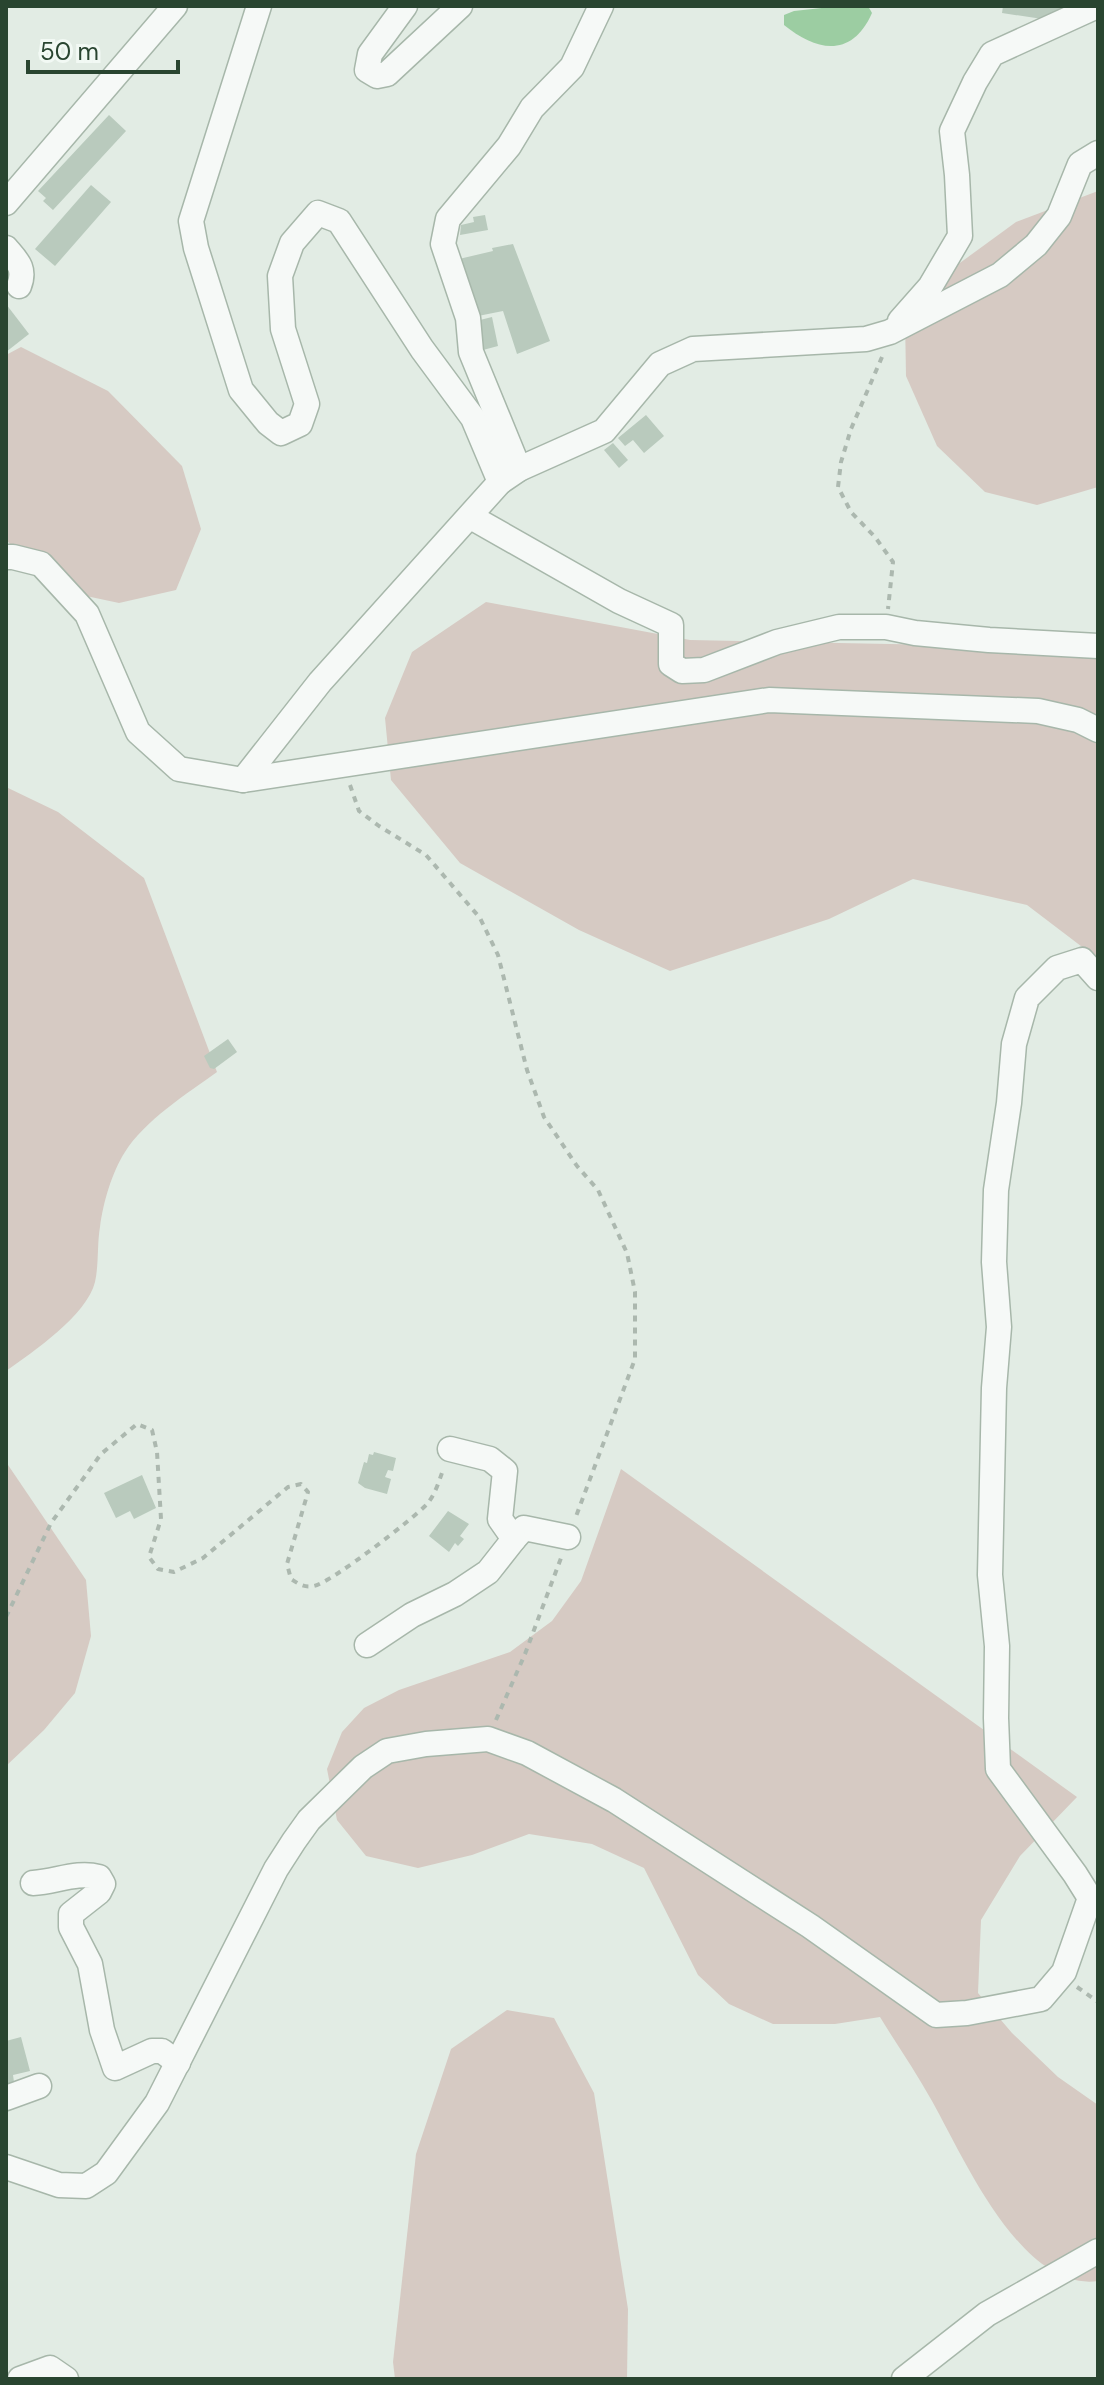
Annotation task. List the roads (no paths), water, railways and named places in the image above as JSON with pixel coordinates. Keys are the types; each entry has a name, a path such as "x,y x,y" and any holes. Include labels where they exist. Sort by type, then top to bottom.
{"street":[{"path":"6,203 175,6"},
{"path":"259,6 191,221 196,248 241,390 268,423 281,433 300,424 307,404 283,329 280,276 292,243 318,213 339,221 510,476"},
{"path":"405,6 370,54 367,70 377,76 387,74 460,6"},
{"path":"510,476 471,352 468,318 443,244 448,219 509,146 532,108 572,67 601,6"},
{"path":"890,332 930,287 960,236 952,131 992,54 1097,6"},
{"path":"243,780 320,682 510,476 604,431 660,364 693,349 866,339 890,332 1000,275 1036,245 1059,216 1080,164 1098,153"},
{"path":"6,248 22,267 19,286"},
{"path":"471,517 619,601 671,625 671,664 682,671 704,670 777,642 839,627 886,627 989,640 1098,646"},
{"path":"6,557 41,564 87,614 138,732 179,769 243,780 769,700 1038,711 1078,720 1098,730"},
{"path":"6,2167 59,2185 86,2186 106,2173 157,2103 276,1869 309,1820 363,1767 387,1751 426,1744 488,1739 527,1753 614,1800 810,1926 936,2015 967,2013 1041,1999 1064,1972 1094,1891 1075,1874 998,1769 997,1646 990,1575 994,1388 999,1327 994,1262 996,1190 1014,1044 1027,998 1057,968 1082,960 1098,978"},
{"path":"450,1449 490,1459 505,1471 500,1519 514,1539"},
{"path":"367,1645 412,1615 455,1594 488,1572 524,1528 568,1537"},
{"path":"33,1883 48,1883 83,1873 99,1877 103,1884 99,1892 71,1914 71,1927 90,1964 102,2030 115,2068 152,2051 162,2051 178,2063"},
{"path":"6,2098 39,2086"},
{"path":"904,2379 987,2314 1098,2251"},
{"path":"20,2379 50,2368 66,2379"}]}
